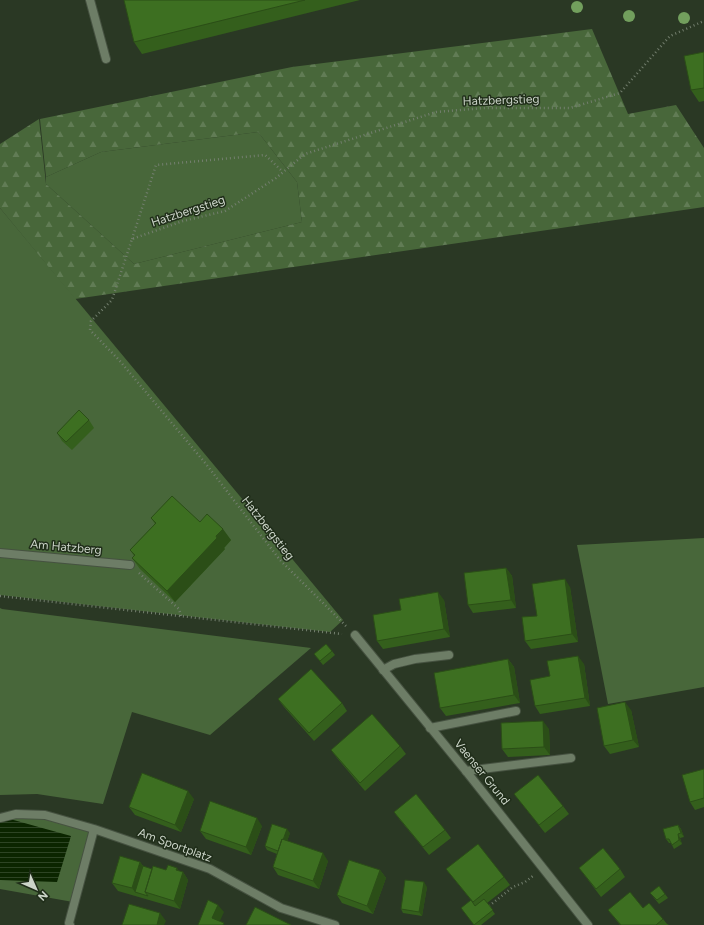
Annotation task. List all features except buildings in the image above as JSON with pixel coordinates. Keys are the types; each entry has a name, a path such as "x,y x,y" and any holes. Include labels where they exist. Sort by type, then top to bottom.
{"street":[{"path":"90,0 106,59"},
{"name":"Am Hatzberg","path":"0,554 130,564"},
{"name":"Vaenser Grund","path":"355,635 466,771 588,925"},
{"path":"383,670 394,664 415,659 449,655"},
{"path":"430,728 516,711"},
{"path":"466,771 571,758"},
{"name":"Am Sportplatz","path":"0,818 16,814 45,815 94,829 210,869 281,908 335,925"},
{"path":"70,925 69,923 94,829"}],"path":[{"name":"Hatzbergstieg","path":"355,635 280,560 206,464 119,360 90,330 91,321 112,300 132,239 183,221 225,211 276,178 305,154 436,112 484,108 570,108 620,93 670,36 704,21"},
{"path":"132,239 156,165 265,155 283,172"},
{"path":"130,564 179,609 181,616"},
{"path":"0,596 355,635"},
{"path":"489,906 497,897 513,887 525,882 543,868"}],"green space":[{"path":"592,29 628,114 676,105 704,148 704,207 75,299 0,208 0,144 39,119 46,184 134,264 302,222 297,182 258,132 101,152 46,177 40,119 292,67"},
{"path":"258,132 297,182 302,222 134,264 46,184 46,177 101,152"},
{"path":"0,208 343,620 330,632 0,595"},
{"path":"704,538 704,687 608,704 577,545"},
{"path":"0,608 311,648 210,735 132,712 103,804 37,794 0,795"},
{"path":"16,816 44,817 93,830 73,902 0,889 0,820"}],"shaded area":[{"path":"10,819 71,836 57,882 0,880 0,822"}]}
